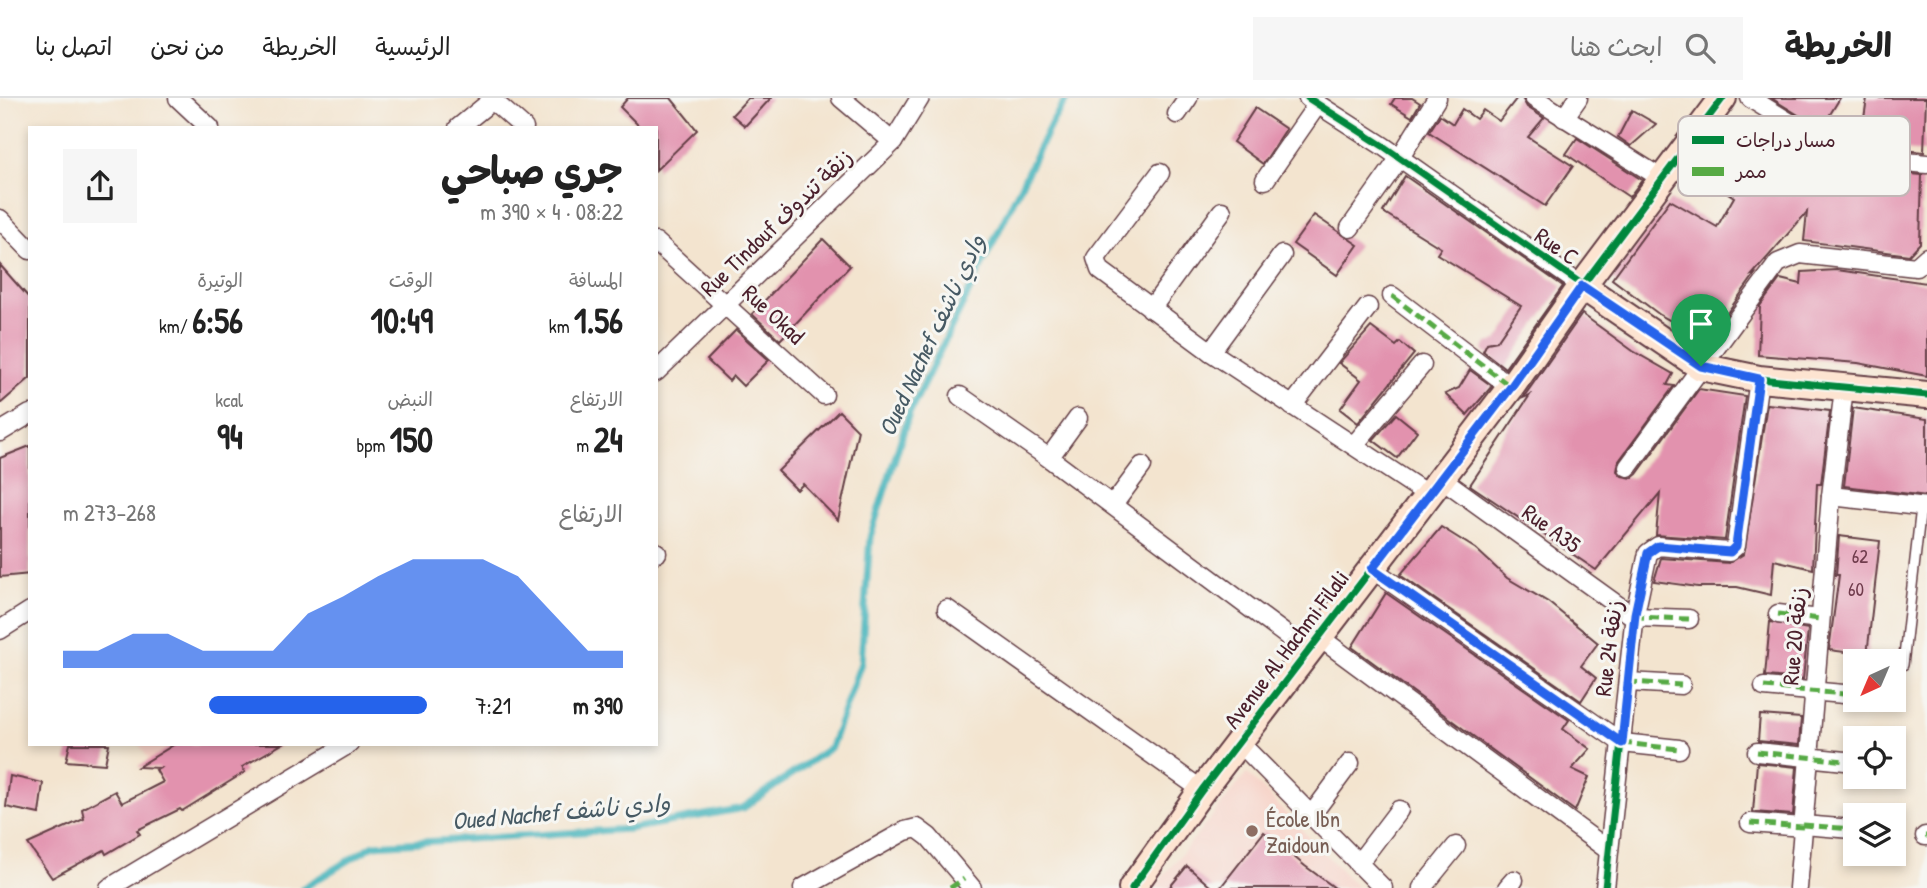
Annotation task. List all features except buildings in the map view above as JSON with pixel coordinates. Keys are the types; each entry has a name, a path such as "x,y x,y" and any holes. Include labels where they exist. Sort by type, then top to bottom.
{"street":[{"path":"178,98 208,126"},
{"path":"841,98 892,142"},
{"name":"Rue Tindouf زنقة تندوف","path":"658,370 892,142 920,98"},
{"path":"1177,114 1188,98"},
{"path":"1350,228 1399,159 1437,98"},
{"path":"1534,98 1664,180"},
{"path":"1564,118 1578,98"},
{"name":"Avenue Al Hachmi Filali","path":"1710,116 1723,98"},
{"path":"1750,98 1779,116"},
{"path":"460,126 493,99 522,126"},
{"path":"1265,180 1313,101"},
{"name":"Rue C","path":"1313,101 1701,366 1759,379 1927,395"},
{"name":"Avenue Al Hachmi Filali","path":"1132,888 1202,790 1436,487 1582,286 1678,161"},
{"name":"Rue A35","path":"1160,173 1096,261 1100,270 1211,352 1292,406 1354,445 1436,487 1634,617"},
{"path":"1151,309 1222,211"},
{"path":"0,219 28,248"},
{"name":"Rue Okad","path":"658,244 824,395"},
{"path":"1628,467 1778,264 1800,254 1916,267 1927,257"},
{"path":"1211,352 1282,255"},
{"path":"1392,296 1511,387"},
{"path":"1292,406 1368,307"},
{"path":"1354,445 1422,365"},
{"name":"Rue 24 زنقة","path":"1605,888 1634,617 1648,553 1658,546 1730,552 1736,546 1759,379"},
{"name":"Rue 20 زنقة","path":"1797,888 1830,496 1844,388"},
{"path":"960,396 1608,850"},
{"path":"0,432 28,415"},
{"path":"1049,458 1078,418"},
{"path":"1113,505 1142,466"},
{"path":"1830,496 1924,507"},
{"path":"1372,569 1622,743 1679,749"},
{"path":"947,609 1202,790"},
{"path":"0,630 28,612"},
{"path":"1778,614 1820,619"},
{"path":"1634,617 1689,619"},
{"path":"1628,682 1681,685"},
{"path":"1764,687 1843,694"},
{"path":"1239,742 1310,817 1383,888"},
{"path":"109,888 346,746"},
{"path":"1757,752 1843,761"},
{"path":"1310,817 1350,763"},
{"path":"1358,864 1399,810"},
{"path":"1750,823 1843,828"},
{"path":"803,888 917,828 929,837 962,885"},
{"path":"1422,888 1456,846"}],"lane":[{"path":"1905,649 1924,507"}],"shaded area":[{"path":"140,746 172,746 149,760"},
{"name":"École Ibn Zaidoun","path":"1247,773 1358,888 1154,888"}],"waterway":[{"name":"Oued Nachef وادي ناشف","path":"303,888 374,845 629,829 743,808 831,747 861,663 870,537 909,414 1052,122 1067,98"}],"marked path":[{"path":"1392,296 1511,387"},
{"path":"1778,614 1820,619"},
{"path":"1634,617 1689,619"},
{"path":"1628,682 1681,685"},
{"path":"1764,687 1843,694"},
{"path":"1622,743 1679,749"},
{"path":"1757,752 1843,761"},
{"path":"1750,823 1803,827"},
{"path":"1803,825 1843,828"},
{"path":"950,888 964,879"}],"cycle path":[{"path":"1308,98 1383,146 1701,367 1759,379 1927,395"},
{"path":"1710,116 1723,98"},
{"path":"1132,888 1202,790 1511,387 1582,286 1678,158"},
{"path":"1605,888 1635,614 1648,553 1658,546 1729,552 1736,546 1759,379"}],"place":[{"name":"École Ibn Zaidoun","path":"1252,831"}],"route":[{"path":"1582,286 1701,366 1759,379 1736,546 1730,552 1658,546 1648,553 1635,614 1622,743 1372,569 1511,387 1582,286"}]}
